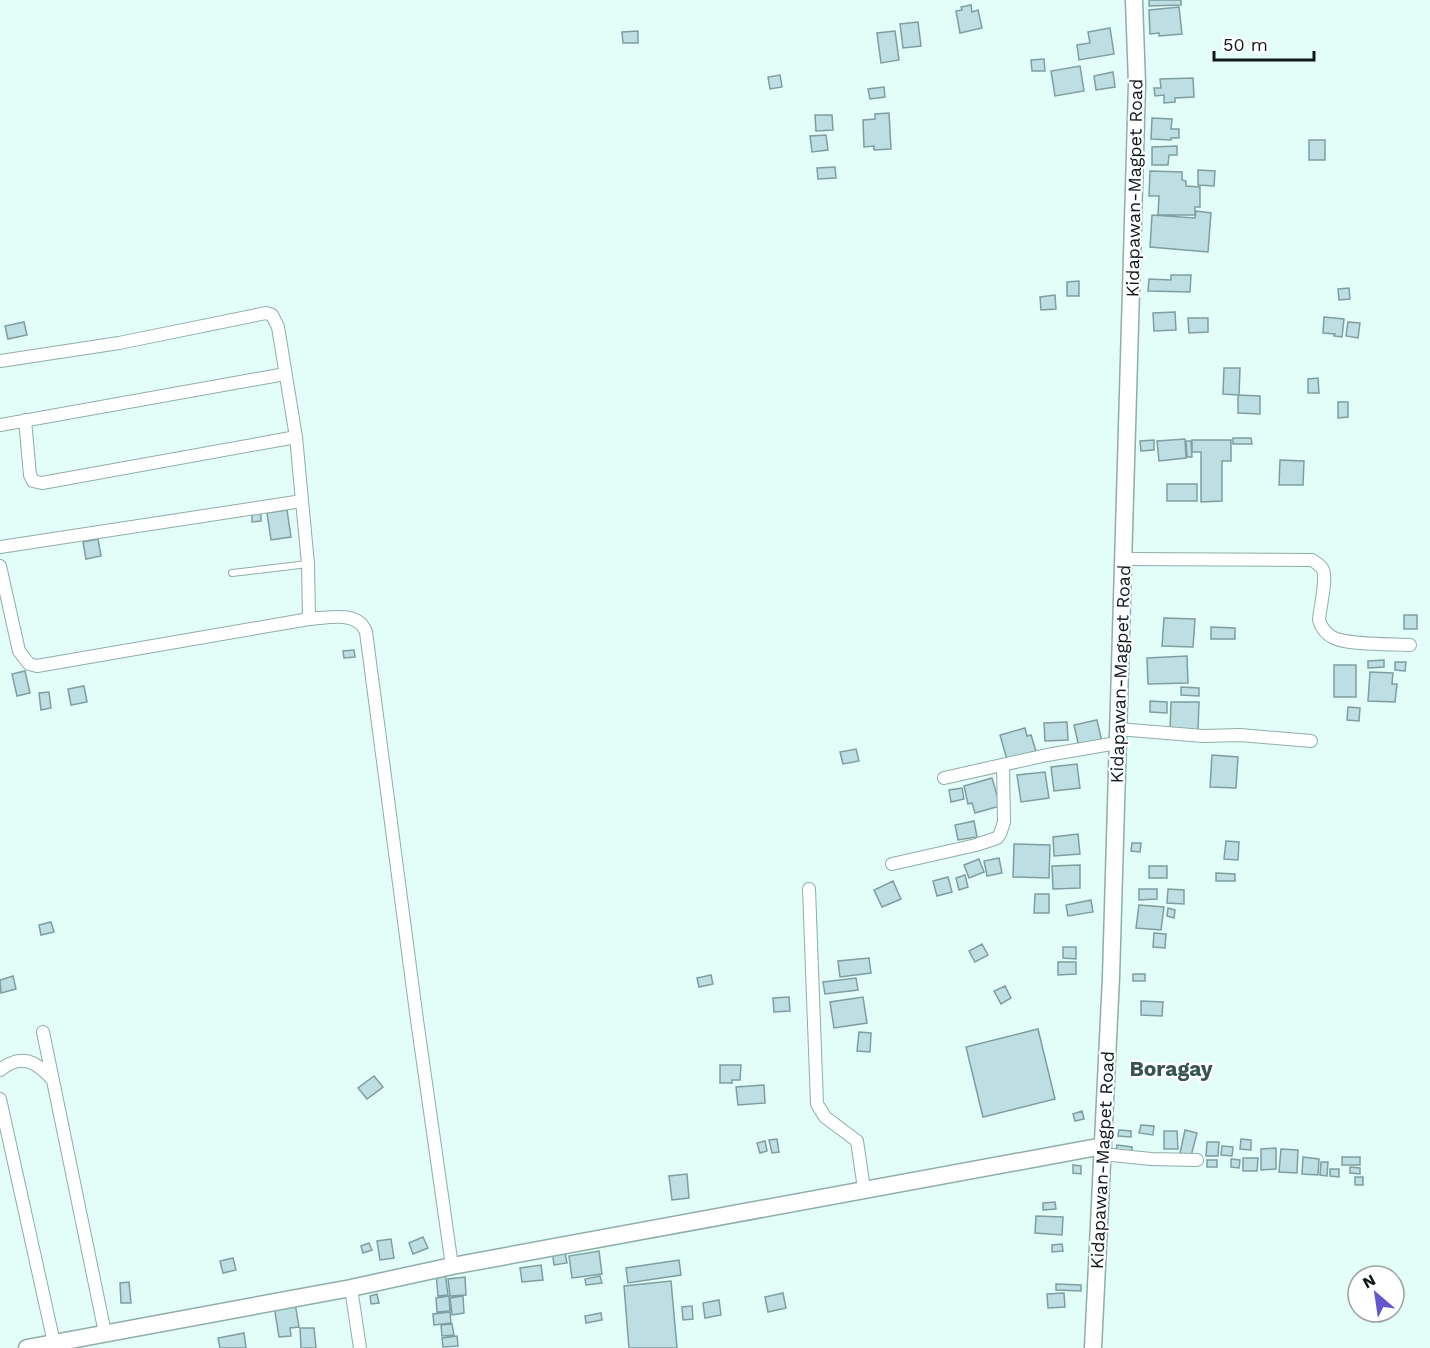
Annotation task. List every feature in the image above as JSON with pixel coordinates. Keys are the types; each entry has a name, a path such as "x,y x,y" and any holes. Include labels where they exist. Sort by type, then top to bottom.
{"main road":[{"name":"Kidapawan-Magpet Road","path":"1093,1348 1111,977 1137,84 1134,0"},
{"path":"27,1348 864,1189 1102,1150"}],"street":[{"path":"0,361 119,343 266,313 276,320 296,437 308,564 309,619"},
{"path":"0,425 285,374"},
{"path":"25,420 30,475 33,481 42,483 296,437"},
{"path":"0,547 302,501"},
{"path":"1123,559 1311,560 1323,569 1319,620 1330,636 1347,641 1410,645"},
{"path":"0,566 19,651 29,664 37,666 309,619 349,617 360,622 366,632 452,1266"},
{"path":"944,778 1047,755 1118,736 1240,735 1311,741"},
{"path":"892,864 997,838 1004,822 1003,765"},
{"path":"809,889 817,1104 825,1117 857,1141 864,1189"},
{"path":"43,1032 105,1333"},
{"path":"0,1070 7,1064 20,1060 32,1062 40,1066 52,1079"},
{"path":"0,1099 54,1343"},
{"path":"1102,1150 1151,1159 1197,1160"},
{"path":"351,1288 360,1348"}],"lane":[{"path":"232,573 308,564"}],"building":[{"path":"1149,0 1181,0 1181,5 1149,6"},
{"path":"971,5 972,12 978,10 982,28 960,33 956,11 962,10 961,7"},
{"path":"1179,7 1182,34 1159,36 1159,33 1150,34 1149,10"},
{"path":"918,22 921,46 903,48 900,24"},
{"path":"1110,28 1114,54 1079,60 1077,45 1090,43 1088,32"},
{"path":"638,31 638,43 623,43 622,32"},
{"path":"895,31 899,60 881,63 877,33"},
{"path":"1044,59 1045,71 1032,71 1031,60"},
{"path":"1080,66 1084,91 1055,96 1051,71"},
{"path":"1113,72 1115,87 1096,90 1094,76"},
{"path":"780,75 782,87 770,89 768,77"},
{"path":"1193,78 1194,97 1175,98 1175,102 1164,103 1164,95 1155,96 1154,88 1161,88 1160,79"},
{"path":"884,87 885,97 870,99 868,89"},
{"path":"889,113 891,149 874,150 874,146 864,147 863,120 875,119 875,114"},
{"path":"815,115 832,115 833,130 816,131"},
{"path":"1152,118 1172,119 1171,129 1179,129 1179,138 1151,139"},
{"path":"826,135 828,150 812,152 810,136"},
{"path":"1309,140 1325,140 1325,160 1309,160"},
{"path":"1177,146 1177,155 1169,155 1168,165 1152,165 1152,147"},
{"path":"835,167 836,178 818,179 817,168"},
{"path":"1198,170 1215,171 1214,186 1198,185"},
{"path":"1150,171 1182,172 1182,180 1186,181 1186,186 1200,187 1200,207 1195,207 1195,215 1158,215 1159,196 1149,196"},
{"path":"1196,211 1211,213 1208,252 1150,247 1152,215 1195,218"},
{"path":"1171,275 1191,275 1190,292 1148,291 1149,279 1171,280"},
{"path":"1079,281 1079,296 1067,296 1067,282"},
{"path":"1349,288 1350,299 1339,300 1338,289"},
{"path":"1055,295 1056,309 1041,310 1040,297"},
{"path":"1175,312 1176,330 1154,331 1153,313"},
{"path":"1324,317 1344,319 1342,337 1323,333"},
{"path":"1188,318 1208,318 1208,332 1189,333"},
{"path":"24,322 27,335 8,339 5,326"},
{"path":"1348,322 1360,323 1358,338 1346,336"},
{"path":"1224,368 1240,368 1239,395 1223,394"},
{"path":"1318,378 1319,393 1308,393 1308,379"},
{"path":"1238,395 1260,396 1260,414 1238,413"},
{"path":"1338,402 1348,402 1348,417 1338,418"},
{"path":"1233,438 1251,438 1252,444 1233,444"},
{"path":"1185,439 1186,458 1159,461 1157,441"},
{"path":"1154,440 1154,450 1141,451 1140,441"},
{"path":"1192,440 1231,440 1231,461 1222,461 1222,501 1201,502 1201,452 1192,452"},
{"path":"1186,441 1191,441 1192,457 1187,457"},
{"path":"1280,460 1304,461 1303,485 1279,485"},
{"path":"1167,484 1197,484 1197,501 1167,501"},
{"path":"287,510 291,537 271,540 267,513"},
{"path":"261,513 261,521 252,522 252,514"},
{"path":"98,539 101,556 86,559 83,542"},
{"path":"1404,615 1417,615 1417,629 1404,629"},
{"path":"1164,618 1195,619 1193,647 1162,646"},
{"path":"1211,627 1235,628 1235,639 1211,639"},
{"path":"354,650 355,657 344,658 343,651"},
{"path":"1187,656 1188,683 1148,684 1147,658"},
{"path":"1384,660 1384,667 1368,668 1368,661"},
{"path":"1395,662 1406,662 1405,671 1395,670"},
{"path":"1334,665 1356,665 1356,697 1334,697"},
{"path":"25,671 30,693 17,696 12,674"},
{"path":"1370,672 1393,673 1392,684 1397,684 1395,702 1368,701"},
{"path":"84,686 87,702 71,705 68,689"},
{"path":"1181,687 1199,688 1199,696 1181,695"},
{"path":"49,692 51,708 41,710 39,693"},
{"path":"1150,701 1167,702 1167,713 1150,712"},
{"path":"1171,702 1199,702 1198,731 1170,730"},
{"path":"1348,707 1360,708 1359,721 1347,720"},
{"path":"1097,720 1102,742 1079,747 1074,725"},
{"path":"1067,722 1068,740 1045,741 1044,723"},
{"path":"1025,728 1027,736 1031,735 1036,751 1008,763 1000,735"},
{"path":"856,749 859,761 843,764 840,752"},
{"path":"1212,755 1238,757 1236,788 1210,787"},
{"path":"1077,764 1080,788 1054,791 1051,767"},
{"path":"1045,772 1049,798 1021,802 1017,775"},
{"path":"992,778 1000,806 975,813 972,803 968,804 964,786"},
{"path":"962,788 964,799 951,802 949,790"},
{"path":"974,821 977,837 958,840 955,825"},
{"path":"1078,834 1080,854 1054,856 1053,837"},
{"path":"1226,841 1239,842 1238,860 1224,859"},
{"path":"1132,843 1141,843 1140,852 1131,851"},
{"path":"1014,844 1050,845 1049,878 1013,877"},
{"path":"999,858 1002,873 987,876 984,861"},
{"path":"979,859 984,872 969,878 964,865"},
{"path":"1080,865 1080,888 1053,889 1052,866"},
{"path":"1149,866 1167,866 1167,878 1149,878"},
{"path":"1216,873 1235,874 1235,881 1216,881"},
{"path":"965,875 968,887 959,890 956,878"},
{"path":"948,877 952,892 937,896 933,881"},
{"path":"893,881 901,899 882,907 874,890"},
{"path":"1139,889 1157,889 1157,899 1139,900"},
{"path":"1168,889 1184,890 1184,904 1167,903"},
{"path":"1035,894 1049,894 1049,913 1034,913"},
{"path":"1091,900 1093,912 1068,916 1066,905"},
{"path":"1139,905 1164,907 1161,930 1136,928"},
{"path":"1168,908 1175,910 1174,918 1167,916"},
{"path":"51,922 54,932 41,935 39,925"},
{"path":"1154,933 1166,934 1165,948 1153,947"},
{"path":"982,944 988,955 975,962 969,951"},
{"path":"1063,947 1076,947 1076,959 1063,958"},
{"path":"869,958 871,973 840,977 838,961"},
{"path":"1058,962 1076,962 1076,974 1058,975"},
{"path":"1133,974 1145,974 1145,981 1133,981"},
{"path":"711,975 713,984 699,987 697,978"},
{"path":"13,976 16,989 1,993 0,980"},
{"path":"856,978 858,990 825,994 823,982"},
{"path":"1005,986 1011,998 1001,1004 994,991"},
{"path":"789,997 790,1011 774,1012 773,998"},
{"path":"863,997 867,1023 834,1028 830,1002"},
{"path":"1141,1001 1163,1002 1162,1016 1141,1015"},
{"path":"1038,1029 1055,1099 983,1117 966,1047"},
{"path":"859,1032 871,1033 870,1052 857,1051"},
{"path":"720,1065 741,1065 740,1080 720,1083"},
{"path":"374,1076 383,1087 367,1099 358,1088"},
{"path":"764,1085 765,1103 738,1105 736,1087"},
{"path":"1082,1111 1084,1119 1075,1121 1073,1114"},
{"path":"1141,1125 1154,1126 1153,1135 1139,1133"},
{"path":"1119,1130 1131,1131 1131,1137 1118,1136"},
{"path":"1185,1130 1197,1133 1191,1156 1180,1153"},
{"path":"1164,1131 1177,1131 1178,1149 1164,1149"},
{"path":"777,1139 779,1152 772,1153 769,1140"},
{"path":"1241,1139 1251,1140 1251,1150 1240,1149"},
{"path":"765,1141 767,1151 760,1153 757,1143"},
{"path":"1207,1142 1219,1142 1218,1156 1206,1156"},
{"path":"1117,1145 1132,1147 1132,1154 1116,1152"},
{"path":"1222,1146 1233,1147 1232,1156 1221,1155"},
{"path":"1276,1148 1276,1169 1261,1170 1261,1149"},
{"path":"1281,1149 1298,1150 1297,1173 1279,1172"},
{"path":"1303,1157 1319,1159 1318,1175 1302,1174"},
{"path":"1342,1157 1360,1157 1360,1165 1342,1165"},
{"path":"1243,1158 1258,1158 1257,1171 1243,1171"},
{"path":"1231,1159 1240,1160 1239,1168 1231,1167"},
{"path":"1207,1160 1217,1160 1217,1167 1207,1167"},
{"path":"1321,1162 1328,1162 1327,1176 1320,1175"},
{"path":"1073,1165 1081,1166 1081,1174 1073,1173"},
{"path":"1350,1167 1360,1168 1360,1174 1350,1173"},
{"path":"1330,1169 1339,1169 1339,1177 1330,1176"},
{"path":"687,1174 689,1198 672,1200 669,1176"},
{"path":"1355,1177 1363,1177 1363,1185 1355,1185"},
{"path":"1055,1202 1056,1209 1043,1210 1043,1203"},
{"path":"1036,1216 1063,1217 1062,1235 1035,1233"},
{"path":"423,1237 428,1248 413,1254 409,1243"},
{"path":"391,1239 394,1258 380,1260 377,1241"},
{"path":"369,1243 372,1250 363,1253 361,1246"},
{"path":"1062,1244 1063,1251 1052,1252 1052,1245"},
{"path":"564,1248 567,1263 554,1265 552,1249"},
{"path":"599,1251 602,1274 572,1278 569,1256"},
{"path":"233,1258 236,1270 223,1273 220,1261"},
{"path":"679,1260 681,1275 628,1283 626,1268"},
{"path":"541,1265 543,1280 522,1282 520,1268"},
{"path":"445,1272 448,1295 438,1296 436,1273"},
{"path":"600,1276 602,1283 586,1285 585,1279"},
{"path":"465,1277 466,1295 450,1296 448,1279"},
{"path":"671,1281 677,1348 629,1348 624,1286"},
{"path":"129,1282 131,1303 121,1303 120,1283"},
{"path":"1056,1284 1081,1285 1081,1291 1056,1290"},
{"path":"783,1293 786,1308 768,1312 765,1297"},
{"path":"1064,1293 1065,1307 1048,1308 1047,1294"},
{"path":"377,1294 379,1303 371,1304 370,1296"},
{"path":"449,1296 450,1311 437,1312 436,1298"},
{"path":"463,1296 464,1313 452,1315 450,1298"},
{"path":"719,1300 721,1315 705,1318 703,1303"},
{"path":"295,1303 299,1327 290,1328 291,1336 279,1337 274,1306"},
{"path":"692,1306 693,1319 683,1320 682,1307"},
{"path":"450,1312 451,1323 434,1325 433,1314"},
{"path":"601,1313 602,1320 586,1323 585,1316"},
{"path":"452,1324 454,1335 442,1336 441,1325"},
{"path":"300,1328 314,1328 316,1348 301,1348"},
{"path":"244,1333 246,1348 220,1348 218,1338"},
{"path":"457,1336 458,1346 443,1347 442,1338"}],"district":[{"name":"Boragay","path":"1171,1068"}]}
